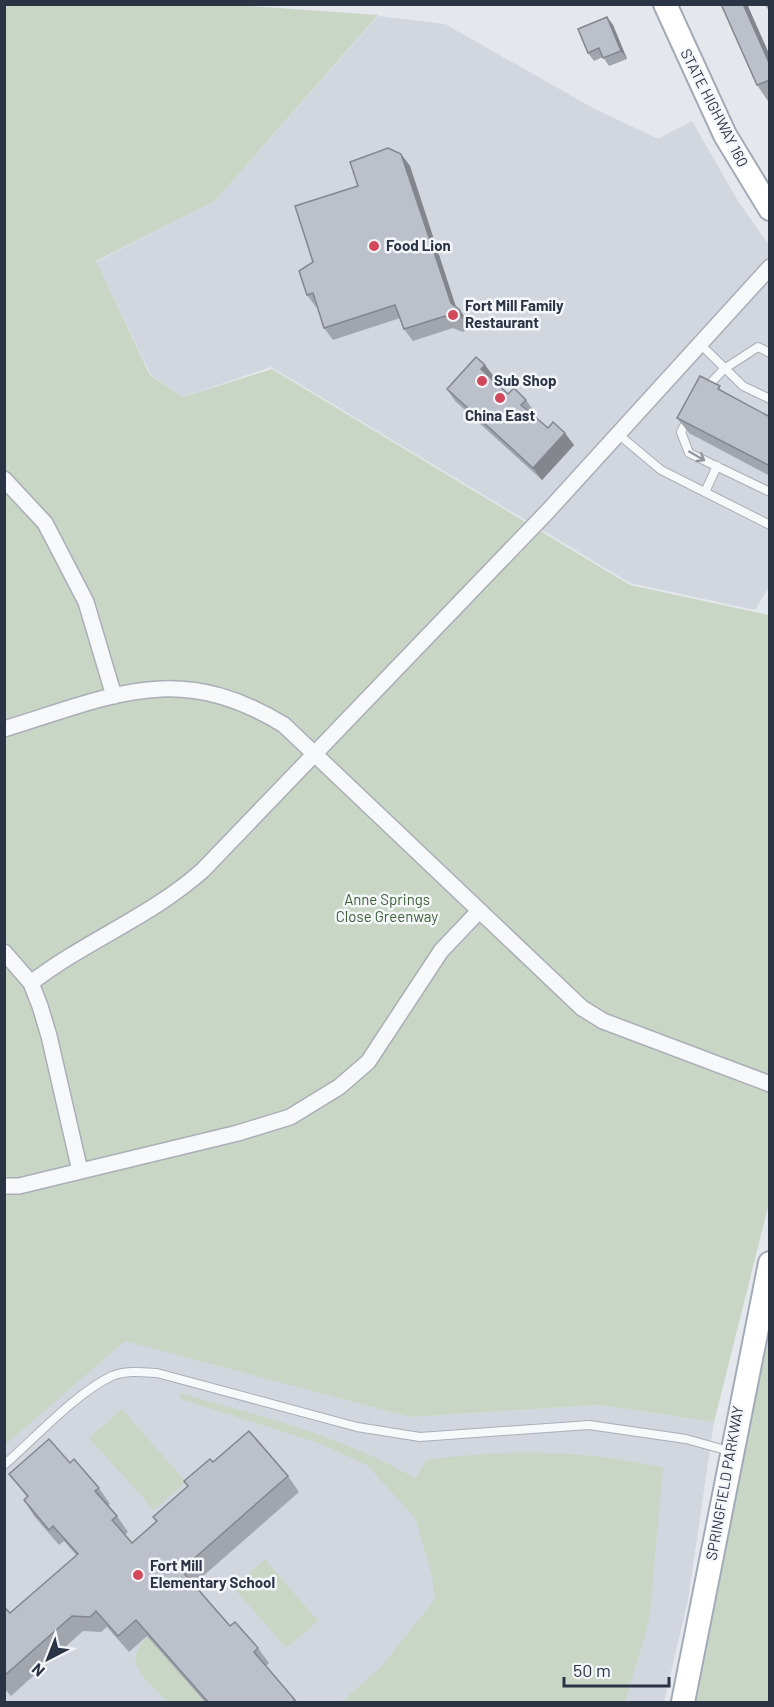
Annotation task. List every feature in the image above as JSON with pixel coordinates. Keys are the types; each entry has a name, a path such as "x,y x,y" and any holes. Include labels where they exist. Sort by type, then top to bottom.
{"main road":[{"name":"STATE HIGHWAY 160","path":"665,4 720,124 770,209"},
{"name":"SPRINGFIELD PARKWAY","path":"683,1702 730,1451 770,1263"}],"street":[{"path":"31,983 60,960 182,889 548,511 770,267"},
{"path":"4,479 45,523 86,602 114,696"},
{"path":"4,729 135,690 172,687 218,694 256,708 284,725 582,1008 603,1021 770,1084"},
{"path":"4,1185 19,1186 238,1133 290,1117 339,1087 368,1062 441,951 479,911"},
{"path":"4,952 31,983 49,1036 80,1171"}],"lane":[{"path":"700,344 743,386 770,399"},
{"path":"698,401 703,390 724,369 758,347 770,353"},
{"path":"692,411 681,432 689,453 770,492"},
{"path":"618,434 656,466 770,525"},
{"path":"705,492 717,466"},
{"path":"4,1465 89,1390 113,1376 135,1371 158,1373 357,1427 420,1437 589,1425 686,1440 730,1451"}],"shaded area":[{"path":"378,16 445,24 593,108 658,139 692,121 738,201 769,245 769,587 755,610 630,583 271,367 183,397 151,375 96,262 215,201"},
{"path":"125,1340 410,1417 599,1405 714,1422 688,1600 664,1702 5,1702 4,1445"}],"green space":[{"name":"Anne Springs Close Greenway","path":"220,4 378,15 215,201 96,261 150,375 183,397 272,369 630,585 769,615 769,1203 714,1422 599,1405 410,1417 125,1341 5,1445 5,5"},
{"path":"769,1329 769,1702 696,1702 764,1354"},
{"path":"180,1393 301,1428 360,1451 416,1479 426,1460 486,1454 574,1454 663,1468 649,1622 625,1702 342,1702 382,1666 435,1599 432,1575 415,1518 367,1465 316,1442 180,1399"},
{"path":"122,1409 186,1482 154,1510 89,1438"},
{"path":"265,1559 318,1621 286,1648 233,1587"},
{"path":"148,1636 205,1702 167,1702 146,1680 136,1664 136,1656"}],"building":[{"path":"721,4 743,4 770,65 770,80 757,85"},
{"path":"607,17 621,51 603,58 599,48 588,53 578,29"},
{"name":"Food Lion","path":"388,148 401,154 451,303 460,310 460,315 454,320 445,316 404,329 395,305 324,328 313,293 307,295 299,271 313,262 295,206 358,186 350,162"},
{"path":"476,357 485,365 481,369 508,394 514,388 526,400 521,405 548,428 553,422 565,433 533,468 447,389"},
{"path":"700,376 720,386 718,389 770,417 770,466 677,418"},
{"name":"Fort Mill Elementary School","path":"249,1431 288,1476 181,1570 230,1626 235,1622 258,1648 254,1652 295,1700 292,1702 208,1702 136,1620 118,1636 96,1611 90,1617 72,1616 4,1676 4,1610 10,1613 78,1554 53,1526 49,1530 24,1500 28,1496 9,1474 49,1439 70,1463 74,1459 99,1488 95,1491 117,1516 112,1520 132,1543 157,1521 153,1517 188,1486 184,1481 210,1459 213,1462"}],"place":[{"name":"Food Lion","path":"374,246"},
{"name":"Fort Mill Family Restaurant","path":"453,315"},
{"name":"Sub Shop","path":"482,381"},
{"name":"China East","path":"500,398"},
{"name":"Fort Mill Elementary School","path":"138,1575"}]}
